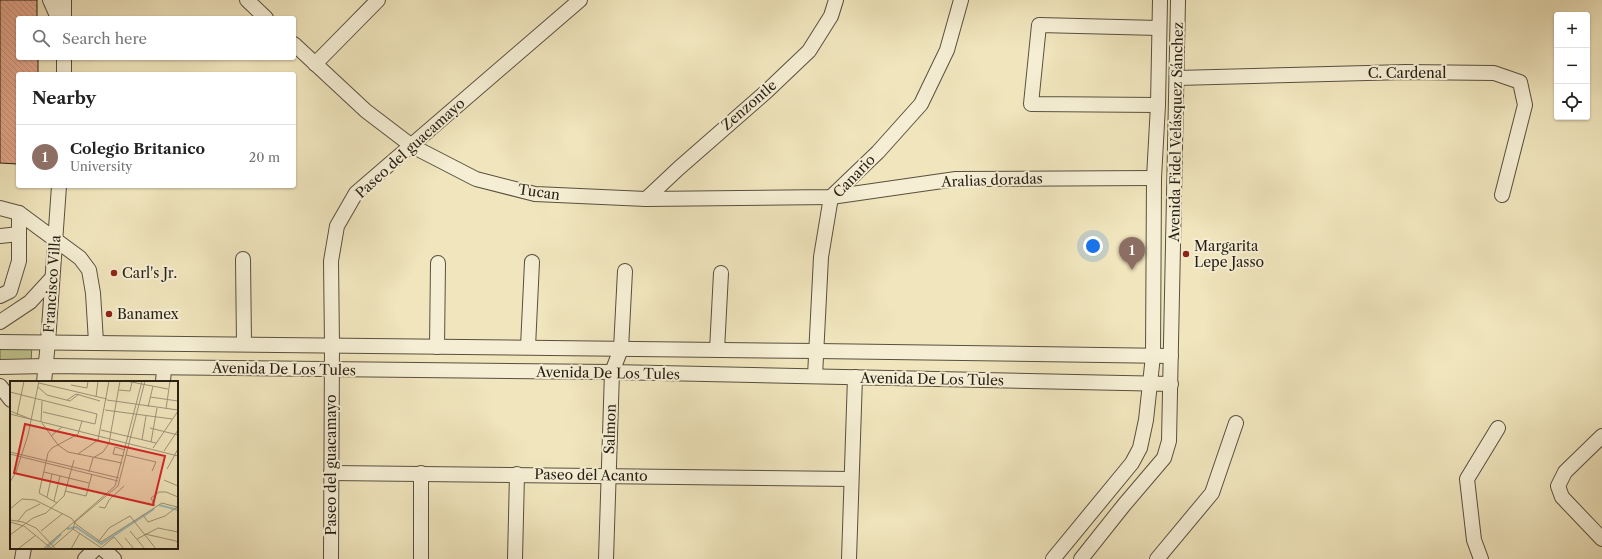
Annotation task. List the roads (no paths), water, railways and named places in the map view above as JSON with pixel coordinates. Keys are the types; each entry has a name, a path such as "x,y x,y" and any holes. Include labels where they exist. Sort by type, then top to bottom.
{"street":[{"path":"50,0 57,16"},
{"path":"64,0 64,16"},
{"path":"247,0 264,16"},
{"path":"315,64 378,0"},
{"name":"Paseo del guacamayo","path":"331,559 332,345 330,261 337,226 356,193 580,0"},
{"name":"Zenzontle","path":"646,199 767,91 809,51 832,16 836,0"},
{"name":"Canario","path":"815,376 821,257 832,197 878,152 921,104 947,50 961,0"},
{"name":"Avenida Fidel Velásquez Sánchez","path":"1053,559 1132,463 1140,448 1146,420 1153,356 1154,178 1158,105 1160,0"},
{"name":"Avenida Fidel Velásquez Sánchez","path":"1081,559 1164,458 1169,440 1178,0"},
{"path":"1158,105 1031,104 1039,25 1159,28"},
{"name":"Tucan","path":"296,46 366,111 412,146 476,179 535,194 646,199 832,197"},
{"path":"64,60 64,72"},
{"name":"C. Cardenal","path":"1177,78 1406,72 1494,73 1520,82 1526,105 1502,195"},
{"name":"Aralias doradas","path":"832,197 956,179 1154,178"},
{"name":"Francisco Villa","path":"44,381 59,188"},
{"path":"0,208 19,214 55,239 80,258 89,270 93,294 96,342"},
{"path":"0,296 10,291 19,261 19,214"},
{"path":"0,236 19,234"},
{"path":"243,259 244,344"},
{"path":"528,347 532,262"},
{"path":"437,347 438,263"},
{"name":"Salmon","path":"606,559 612,372 621,349 625,271"},
{"path":"717,350 721,273"},
{"path":"0,322 30,302 52,278"},
{"name":"Avenida De Los Tules","path":"0,342 816,350 1171,356"},
{"name":"Avenida De Los Tules","path":"0,367 46,366 612,372 1170,384"},
{"path":"164,368 164,381"},
{"path":"848,559 855,377"},
{"path":"0,386 10,399"},
{"path":"1157,559 1212,493 1236,423"},
{"path":"1481,559 1474,540 1467,479 1498,428"},
{"path":"1602,436 1565,472 1558,486 1562,498 1602,539"},
{"name":"Paseo del Acanto","path":"331,473 609,475 851,479"},
{"path":"421,473 421,559"},
{"path":"515,559 517,474"},
{"path":"22,559 24,549"},
{"path":"85,559 95,549"},
{"path":"103,549 114,559"}],"place":[{"name":"Margarita Lepe Jasso","path":"1186,254"},
{"name":"Colegio Britanico","path":"1132,270"},
{"name":"Carl's Jr.","path":"114,273"},
{"name":"Banamex","path":"109,314"}]}
